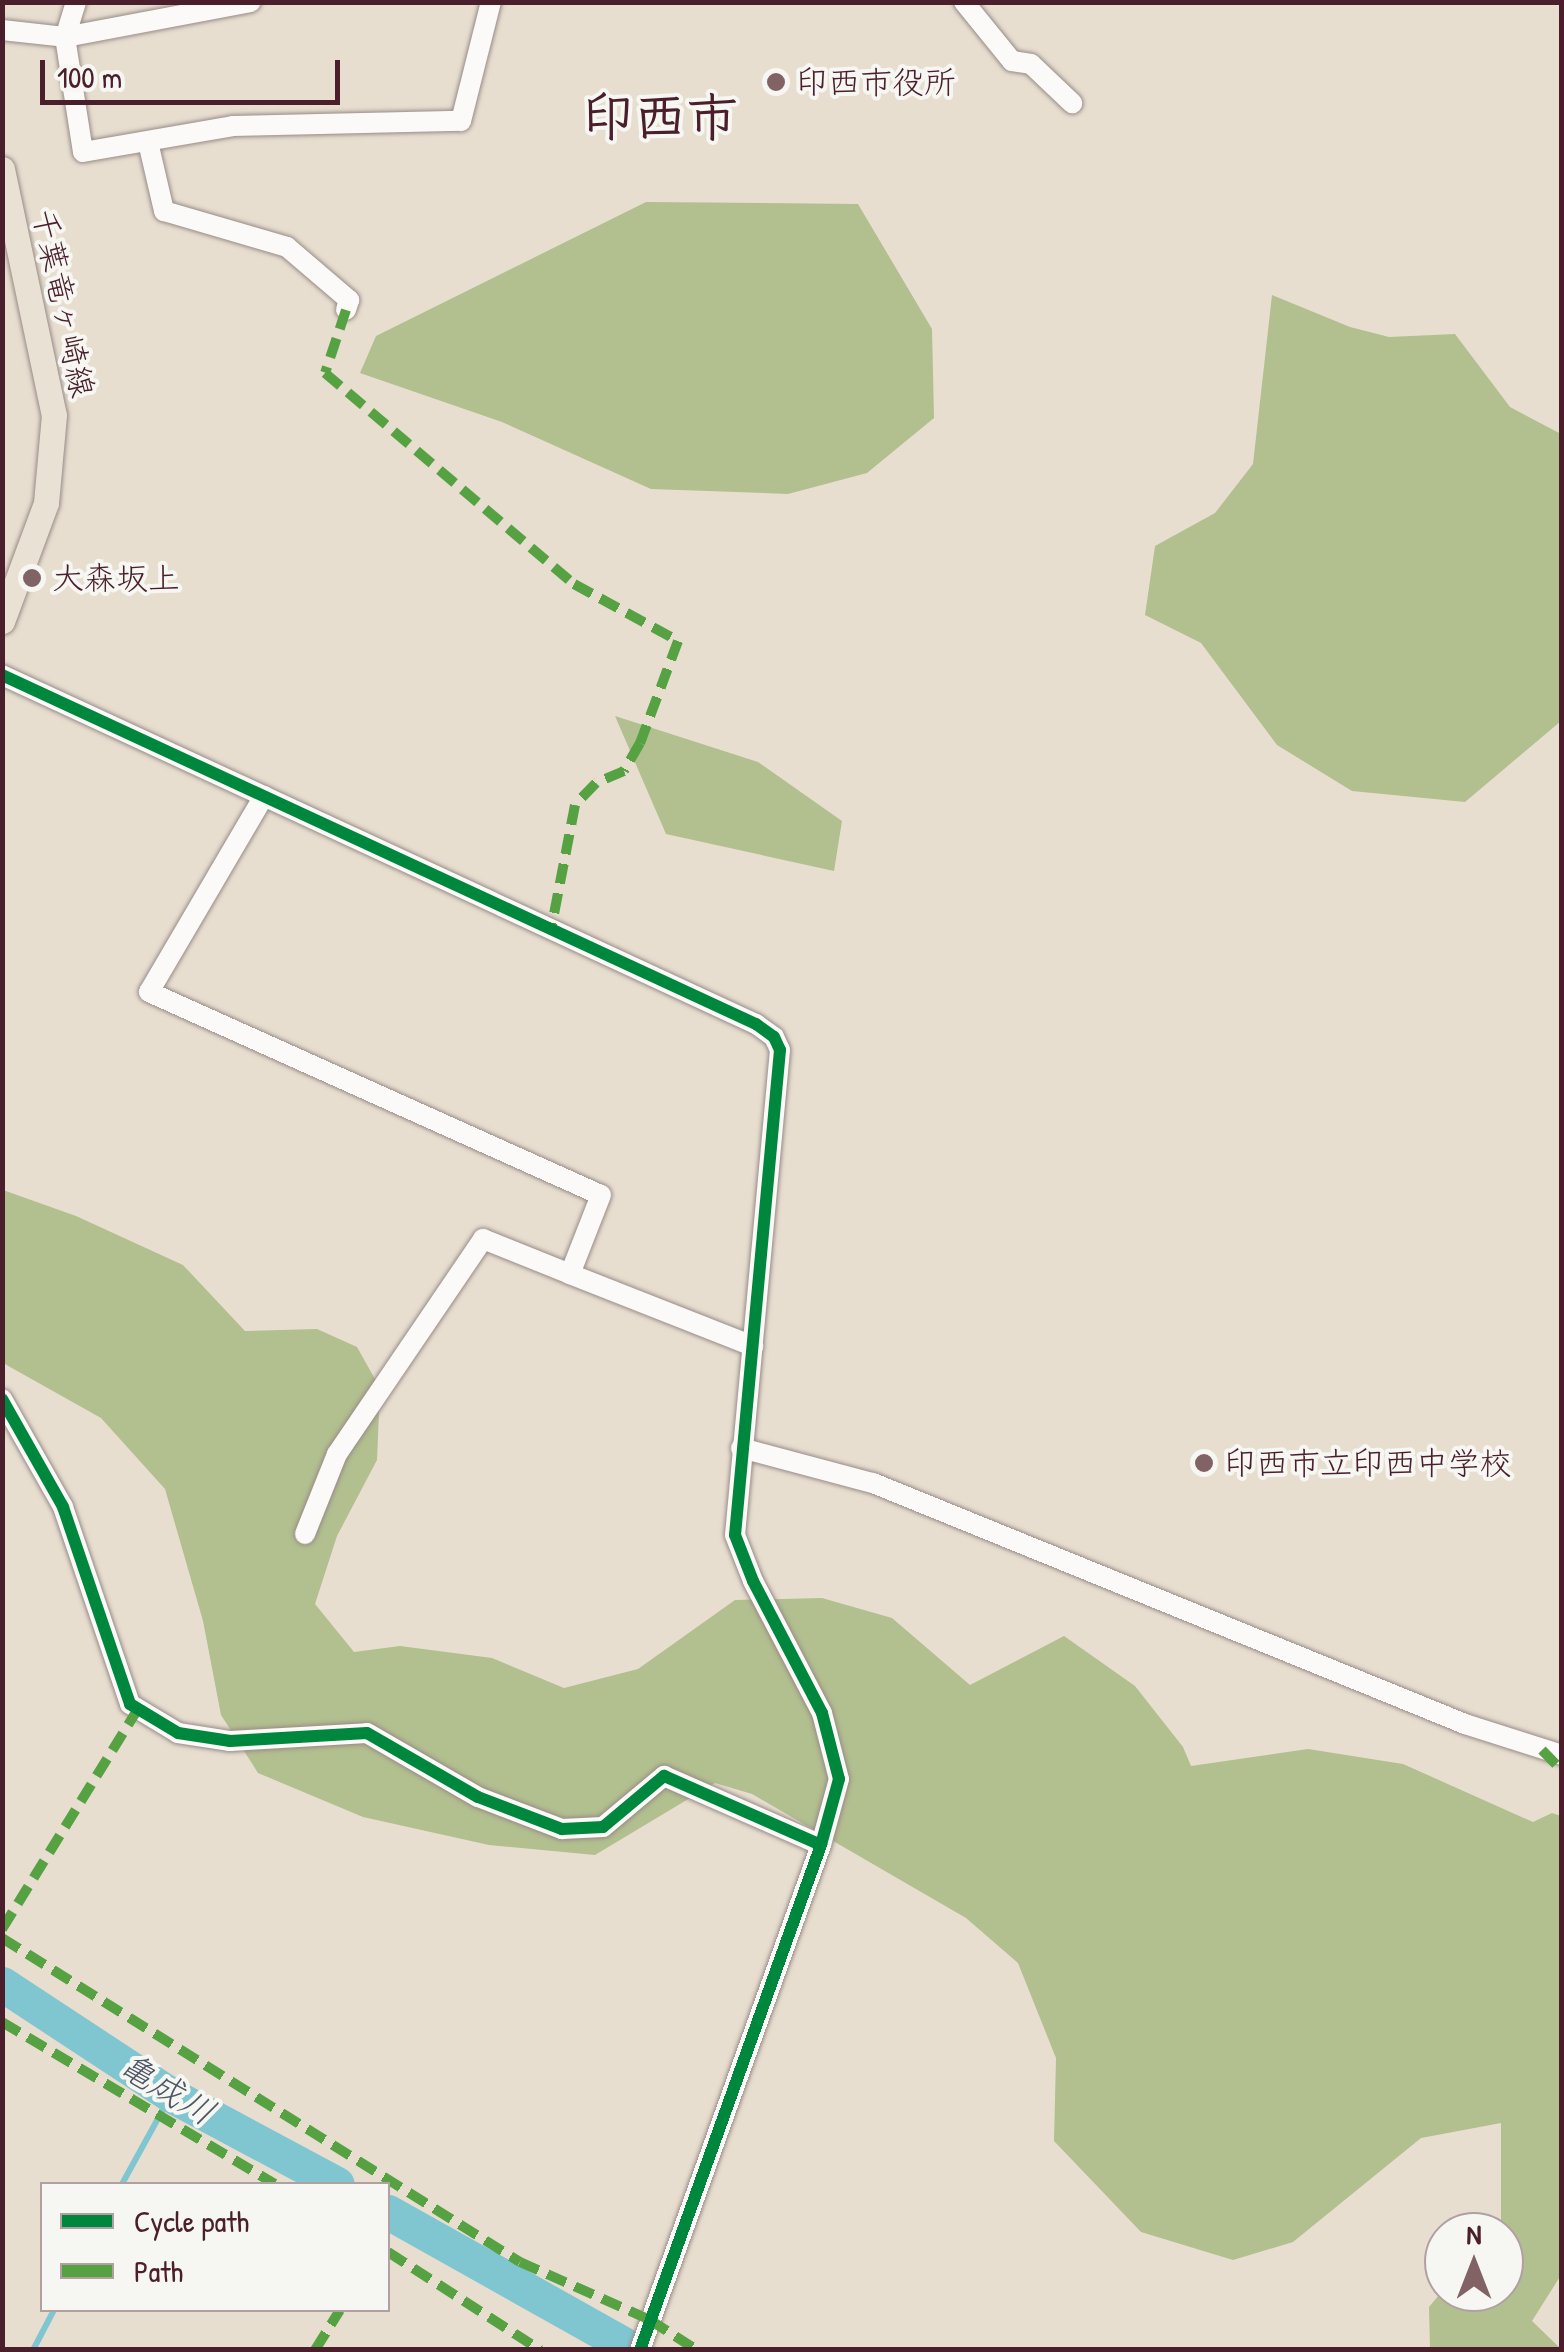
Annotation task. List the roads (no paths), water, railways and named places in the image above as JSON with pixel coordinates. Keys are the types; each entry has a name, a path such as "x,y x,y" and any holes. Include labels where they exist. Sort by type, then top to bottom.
{"main road":[{"name":"千葉竜ヶ崎線","path":"2,170 51,392 54,440 52,474 40,524 2,621"}],"street":[{"path":"76,2 65,38 84,152 233,126 460,121 491,2"},
{"path":"2,30 65,38 178,10 250,2"},
{"path":"964,2 1012,61 1031,64 1072,104"},
{"path":"148,142 164,211 287,247 349,300 346,310"},
{"path":"2,675 756,1024 774,1037 780,1050 734,1534 753,1581 822,1712 839,1779 821,1844 640,2350"},
{"path":"264,796 149,992 601,1196 570,1274"},
{"path":"304,1534 337,1454 483,1239 753,1346"},
{"path":"2,1399 63,1507 130,1704 178,1734 230,1742 367,1734 478,1798 562,1829 603,1827 664,1776 821,1844"},
{"path":"741,1448 887,1488 1044,1556 1465,1724 1562,1755"}],"waterway":[{"name":"亀成川","path":"2,1984 171,2095 333,2182"},
{"path":"123,2182 171,2095"},
{"name":"亀成川","path":"390,2213 634,2350"},
{"path":"33,2350 53,2312"}],"place":[{"name":"印西市役所","path":"776,82"},
{"name":"大森坂上","path":"32,578"},
{"name":"印西市立印西中学校","path":"1204,1463"}],"district":[{"name":"印西市","path":"660,117"}]}
